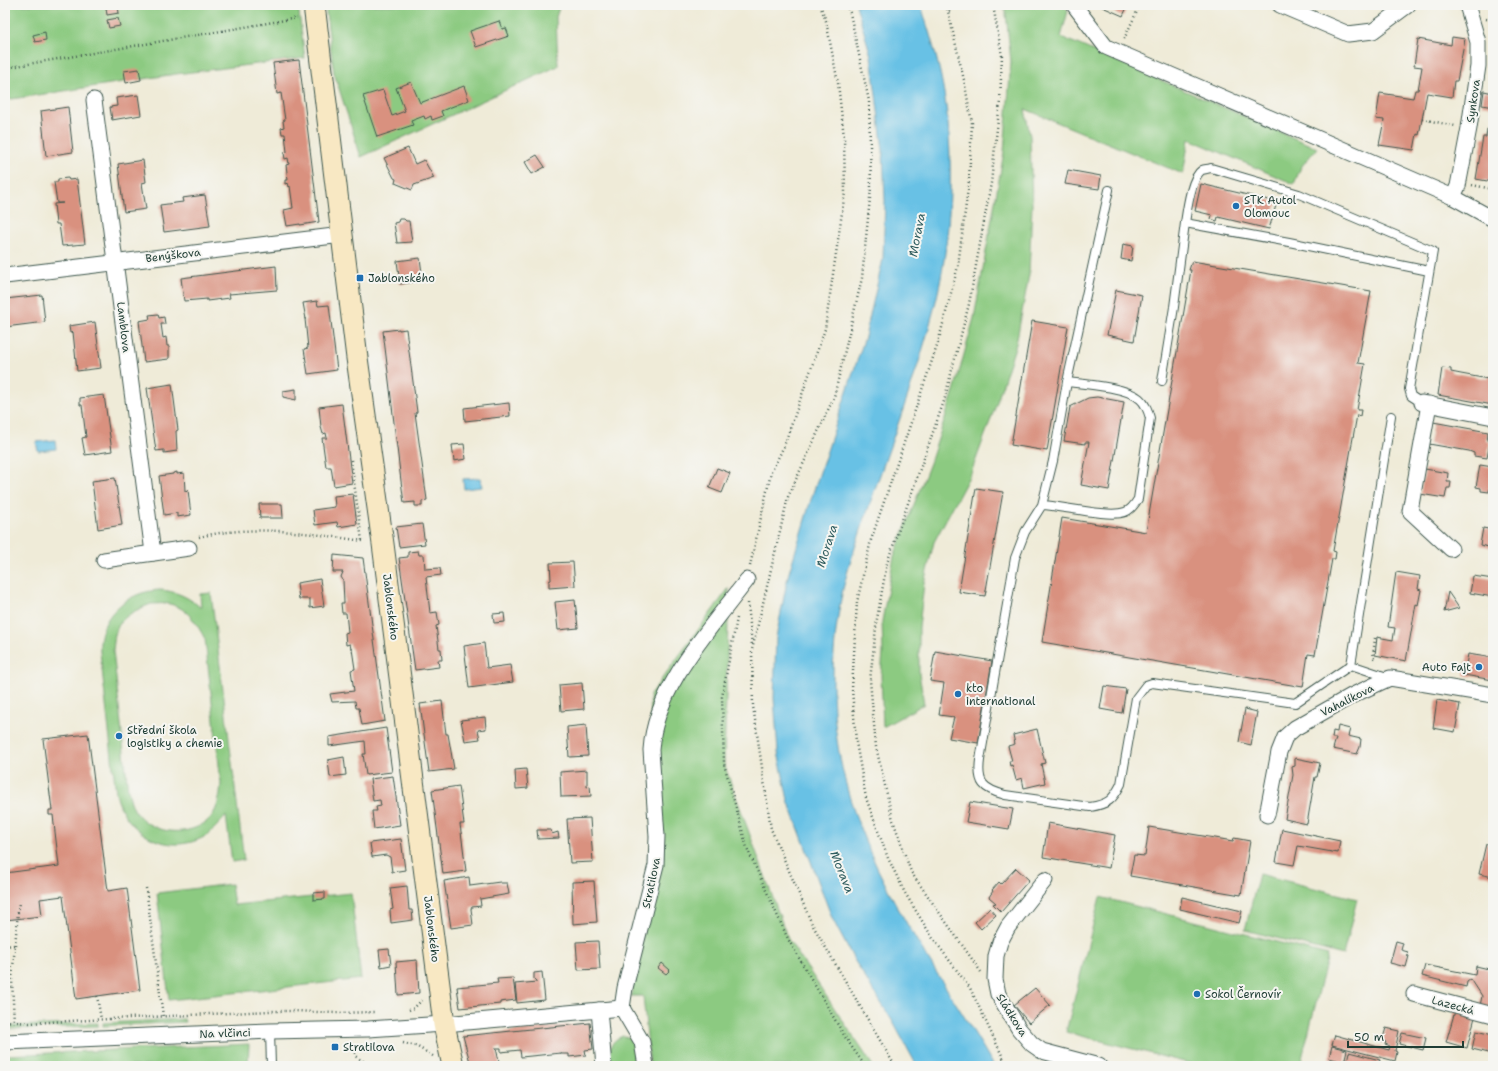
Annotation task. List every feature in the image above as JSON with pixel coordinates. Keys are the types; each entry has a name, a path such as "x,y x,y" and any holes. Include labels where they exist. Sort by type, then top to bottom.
{"street":[{"path":"1074,5 1112,49 1453,197 1493,218"},
{"path":"1285,6 1348,34 1373,31 1408,5"},
{"name":"Synkova","path":"1453,197 1459,183 1470,128 1478,66 1478,42 1467,5"},
{"name":"Jablonského","path":"315,10 342,235 444,1024 445,1063"},
{"name":"Lamblova","path":"94,100 153,553"},
{"name":"Benýškova","path":"5,276 342,235"},
{"path":"1451,549 1410,511 1425,404 1493,417"},
{"path":"104,560 189,548"},
{"name":"Stratilova","path":"622,1008 625,988 656,865 657,836 651,750 652,738 662,702 677,674 688,658 747,580"},
{"path":"1390,678 1493,695"},
{"name":"Vahalíkova","path":"1267,815 1279,752 1289,733 1295,728 1353,695 1390,678"},
{"name":"Sládkova","path":"1045,880 1008,927 1000,942 996,956 995,971 998,994 1019,1029 1032,1044 1042,1051 1099,1066"},
{"name":"Lazecká","path":"1414,994 1493,1015"},
{"path":"444,1024 622,1008 642,1042 646,1066"},
{"path":"599,1010 604,1066"},
{"name":"Na vlčinci","path":"5,1042 270,1031 362,1029 444,1024"}],"lane":[{"path":"1162,381 1174,308 1185,223 1192,188 1197,175 1203,169 1211,168 1299,194 1433,251 1409,389 1411,396 1425,404"},
{"path":"1109,190 1067,382 1053,461 1042,505 1025,532 1015,558 980,760 979,776 986,788 993,792 1005,795 1090,807 1101,805 1110,801 1116,794 1121,784 1136,698 1146,685 1152,683 1295,703 1351,665 1391,416"},
{"path":"1185,223 1296,243 1429,271"},
{"path":"1042,505 1056,505 1091,512 1117,514 1126,512 1134,506 1138,499 1150,418 1145,406 1139,398 1127,392 1067,382"},
{"path":"1351,665 1390,678"},
{"path":"270,1031 271,1066"}],"path":[{"path":"820,5 826,21 838,83 844,137 845,192 825,329 784,446 771,474 747,580 752,650 753,706 771,829 812,924 895,1066"},
{"path":"752,650 788,497 834,397 862,278 871,188 869,101 850,13 846,5"},
{"path":"946,5 964,80 972,123 969,180 959,258 938,342 871,540 857,602 852,689 856,742 866,798 888,858 905,893 928,931 970,988 1006,1066"},
{"path":"948,11 958,5"},
{"path":"982,974 911,872 893,820 876,748 870,680 877,619 887,563 944,401 969,304 991,183 1000,101 1002,56 993,5"},
{"path":"1112,49 1140,5"},
{"path":"5,68 315,10"},
{"path":"1422,119 1470,128"},
{"path":"1459,183 1493,189"},
{"path":"189,548 192,542 198,538 210,535 231,532 278,530 383,544"},
{"path":"739,610 722,697 724,764 747,848 788,939 845,1037 865,1066"},
{"path":"146,888 163,1016"},
{"path":"14,1023 12,978 19,902"},
{"path":"5,946 15,945"},
{"path":"404,1011 414,1008 422,1001 425,995"},
{"path":"97,996 101,1019"},
{"path":"5,1021 14,1023 288,1011 336,1013 378,1012"},
{"path":"400,1043 416,1046 445,1063"},
{"path":"361,1044 354,1045 355,1056 366,1063"}],"green space":[{"path":"5,5 298,5 305,58 176,74 5,100"},
{"path":"325,5 560,5 556,17 558,66 361,157 334,73"},
{"path":"1004,5 1063,5 1068,11 1061,37 1317,148 1301,167 1294,184 1189,139 1183,174 1025,109 1030,136 1032,205 1029,275 1016,344 995,408 971,473 934,542 924,583 919,627 919,673 924,704 883,727 881,675 883,653 882,621 894,556 930,463 954,391 974,318 1004,152 1011,62"},
{"path":"729,588 724,764 788,939 873,1066 650,1066 643,996 631,996 657,860 650,695"},
{"path":"160,590 177,593 201,608 200,594 211,593 244,860 232,862 226,816 204,837 190,842 175,844 162,842 149,837 137,829 128,819 121,807 116,793 100,652 100,639 103,628 116,608 136,595","holes":["151,604 170,604 182,609 195,622 205,639 221,788 218,804 210,818 197,827 188,830 168,831 149,824 135,811 128,790 113,650 114,638 118,626 126,617"]},
{"path":"1259,874 1357,899 1343,955 1245,930"},
{"path":"231,884 234,905 351,893 361,979 169,1000 157,893"},
{"name":"Sokol Černovír","path":"1100,897 1328,955 1300,1066 1200,1066 1066,1032"},
{"path":"184,1019 185,1022 103,1026 103,1023"},
{"path":"98,1023 98,1026 5,1029 13,1026"},
{"path":"623,1036 635,1044 642,1066 608,1066 609,1052 612,1044 618,1038"},
{"path":"249,1044 248,1066 5,1066 5,1055"}],"water":[{"name":"Morava","path":"856,5 921,5 936,56 947,112 950,196 941,279 928,332 848,569 843,589 837,620 833,664 836,729 843,772 854,812 869,850 887,888 907,924 994,1066 917,1066 893,1022 853,958 832,918 788,800 778,752 774,698 776,638 788,576 813,493 865,337 883,259 885,201 883,150 871,56"},
{"path":"55,440 56,449 38,451 36,442"},
{"path":"480,478 482,487 464,489 463,479"}],"building":[{"path":"1098,5 1128,5 1123,16"},
{"path":"118,6 119,13 107,15 106,8"},
{"path":"118,18 120,26 109,28 107,20"},
{"path":"499,21 502,29 506,28 509,36 476,47 470,31"},
{"path":"45,32 46,40 35,42 33,35"},
{"path":"1452,37 1465,39 1457,81 1454,81 1452,97 1427,93 1419,135 1417,134 1414,150 1379,145 1384,120 1376,119 1380,93 1413,98 1415,90 1418,90 1422,67 1414,66 1418,39 1451,45"},
{"path":"299,60 319,222 287,226 284,210 293,208 290,186 289,187 288,183 285,184 285,180 288,180 286,165 289,164 288,158 285,159 284,153 287,152 285,134 282,134 281,128 284,127 283,121 285,120 281,93 277,94 273,63"},
{"path":"139,69 141,80 126,83 124,71"},
{"path":"411,82 420,103 464,86 469,100 441,111 443,116 432,120 431,116 425,119 424,116 411,121 413,125 377,137 363,96 383,90 392,116 405,111 396,88"},
{"path":"1484,91 1493,93 1493,107 1482,105"},
{"path":"138,95 141,115 112,120 110,107 117,106 116,98"},
{"path":"68,107 73,152 46,156 41,111"},
{"path":"1487,129 1493,130 1493,182 1476,179 1483,137 1486,137"},
{"path":"408,148 415,164 424,160 434,178 414,185 412,190 395,183 396,179 394,178 384,158"},
{"path":"537,155 545,167 532,174 525,162"},
{"path":"143,160 146,182 142,183 146,209 124,212 118,164"},
{"path":"1068,170 1101,176 1099,189 1065,184"},
{"path":"68,178 69,180 77,179 85,244 62,246 59,224 56,224 54,204 63,203 57,203 54,182 58,182 58,179"},
{"name":"STK Autol Olomouc","path":"1201,184 1277,202 1269,229 1218,217 1217,221 1211,219 1212,215 1195,211"},
{"path":"205,195 210,226 164,232 160,205 183,202 182,198"},
{"path":"399,219 409,221 412,242 397,243 394,223 398,222"},
{"path":"1123,244 1133,246 1131,261 1121,259"},
{"path":"420,258 423,281 400,284 397,261"},
{"path":"1192,261 1371,291 1358,363 1365,364 1357,410 1361,410 1360,416 1357,415 1333,551 1336,552 1335,559 1332,559 1315,655 1308,654 1303,687 1042,642 1062,518 1146,532 1191,270 1189,270"},
{"path":"276,266 277,290 229,294 230,298 207,301 207,299 184,301 181,278"},
{"path":"1116,290 1142,295 1134,341 1107,335"},
{"path":"42,295 45,322 5,327 5,299"},
{"path":"317,301 318,306 329,305 337,370 308,374 304,349 308,348 306,319 303,303"},
{"path":"158,314 159,318 164,317 165,324 161,324 163,338 166,337 167,346 169,346 169,359 144,362 139,321 150,319 149,315"},
{"path":"1032,321 1068,327 1047,451 1011,445"},
{"path":"95,322 101,368 77,371 73,332 70,333 69,326"},
{"path":"406,329 417,412 415,413 427,500 422,501 422,506 415,506 415,502 404,503 401,481 383,331"},
{"path":"1442,368 1451,369 1451,372 1488,379 1489,376 1493,377 1493,405 1438,395"},
{"path":"172,384 178,430 176,431 177,451 164,453 164,450 156,451 147,388"},
{"path":"296,389 296,400 283,397 283,391"},
{"path":"104,395 112,451 85,455 82,438 86,437 80,398"},
{"path":"1097,397 1124,402 1109,490 1081,485 1089,442 1085,442 1085,444 1064,441 1070,407 1088,398"},
{"path":"509,403 510,416 465,421 464,408"},
{"path":"342,404 352,483 334,486 331,467 326,467 322,438 327,438 326,433 323,434 321,427 319,407"},
{"path":"1433,422 1488,432 1487,441 1490,442 1487,458 1474,456 1474,453 1469,451 1429,444"},
{"path":"464,444 466,459 454,461 452,445"},
{"path":"1480,465 1493,467 1489,492 1481,491 1481,488 1476,487"},
{"path":"717,468 730,473 722,493 709,488"},
{"path":"1425,469 1448,473 1447,482 1451,482 1450,488 1447,488 1445,498 1420,494"},
{"path":"177,472 177,474 184,473 185,491 188,490 191,515 177,517 177,513 164,515 159,476"},
{"path":"115,478 122,525 98,529 92,481"},
{"path":"976,488 1003,492 985,596 959,592"},
{"path":"353,494 357,524 338,527 337,522 315,525 313,510 335,507 334,496"},
{"path":"259,504 282,504 283,518 260,518"},
{"path":"422,524 425,544 399,547 396,527"},
{"path":"1483,528 1493,530 1493,548 1480,545"},
{"path":"418,551 419,555 424,555 425,569 440,568 441,575 426,577 430,613 437,612 439,625 436,626 442,660 438,660 439,667 415,670 399,558 408,557 408,552"},
{"path":"334,555 363,558 385,721 362,725 359,708 356,708 355,701 332,702 330,694 354,691 351,670 355,669 352,649 350,644 346,645 345,633 348,632 346,613 342,613 341,603 344,603 343,580 341,577 343,572 333,572"},
{"path":"573,562 575,586 549,588 549,581 551,580 550,563"},
{"path":"1396,572 1420,576 1418,589 1421,590 1418,605 1416,604 1406,661 1375,655 1377,637 1393,640 1395,628 1388,627"},
{"path":"1473,576 1493,579 1493,597 1470,593"},
{"path":"320,579 324,606 310,608 310,599 299,599 297,583"},
{"path":"1448,592 1459,608 1444,612"},
{"path":"575,600 578,628 558,630 555,602"},
{"path":"504,613 505,622 494,623 493,614"},
{"path":"484,643 487,668 510,665 513,682 469,688 464,646"},
{"path":"935,651 992,661 978,743 949,738 954,717 939,715 944,683 930,681"},
{"name":"Auto Fajt","path":"1468,654 1493,658 1493,680 1464,675"},
{"path":"582,683 584,709 561,711 559,685"},
{"path":"1104,686 1126,689 1122,713 1100,709"},
{"path":"1437,700 1460,704 1455,732 1433,728"},
{"path":"442,701 446,734 448,734 454,769 429,772 420,704"},
{"path":"1245,709 1257,712 1251,745 1239,742"},
{"path":"485,717 486,729 478,730 480,739 465,741 461,720"},
{"path":"586,725 588,756 569,757 567,727"},
{"path":"1338,726 1350,729 1348,736 1361,739 1357,754 1333,749 1336,738 1332,738 1333,731 1337,732"},
{"path":"386,728 392,772 366,775 363,754 366,754 365,741 329,746 329,737"},
{"path":"1037,729 1045,763 1041,764 1045,783 1024,788 1022,778 1016,780 1012,765 1010,766 1009,761 1012,761 1008,746 1015,744 1013,735"},
{"path":"88,734 108,891 127,888 140,990 76,999 63,896 40,899 42,916 5,920 5,873 59,866 53,815 49,815 49,810 52,810 43,739"},
{"path":"344,757 346,775 330,777 328,760"},
{"path":"1295,758 1320,763 1317,777 1315,777 1307,824 1285,819 1293,775 1292,767 1295,766"},
{"path":"526,769 528,788 516,789 515,770"},
{"path":"587,770 587,787 590,786 591,796 561,797 560,772"},
{"path":"393,776 400,825 374,829 372,811 377,811 376,807 381,806 380,800 373,801 370,779"},
{"path":"459,786 464,824 460,824 466,871 443,874 432,790"},
{"path":"970,802 1013,809 1009,829 966,822"},
{"path":"590,818 593,862 570,863 567,819"},
{"path":"1048,823 1115,835 1109,868 1043,857"},
{"path":"1149,827 1233,841 1234,838 1250,841 1241,895 1130,876 1134,855 1145,856"},
{"path":"1282,829 1340,841 1338,853 1298,846 1294,865 1276,862"},
{"path":"537,830 551,830 552,834 558,832 559,838 538,839"},
{"path":"401,839 405,870 392,872 390,857 386,855 372,857 370,843"},
{"path":"1486,844 1493,845 1493,877 1479,874"},
{"path":"1016,868 1029,880 1001,912 993,904 996,903 989,897 993,891 992,890 999,882 1001,884"},
{"path":"469,877 470,886 500,882 507,883 509,894 480,899 481,906 472,907 471,909 473,925 451,928 444,881"},
{"path":"594,881 597,922 573,924 572,882"},
{"path":"407,886 409,910 412,910 413,920 391,923 390,910 393,909 390,888"},
{"path":"325,892 325,899 313,900 313,893"},
{"path":"1182,897 1242,911 1239,923 1180,909"},
{"path":"990,908 996,915 981,929 975,922"},
{"path":"598,941 600,969 578,970 576,942"},
{"path":"1396,941 1403,943 1401,950 1408,952 1407,955 1409,956 1406,967 1390,963"},
{"path":"389,949 391,965 381,967 379,950"},
{"path":"417,960 419,993 398,995 396,962"},
{"path":"662,963 670,970 666,974 658,968"},
{"path":"1425,965 1475,975 1476,966 1493,970 1493,1008 1480,1006 1482,996 1471,979 1467,982 1466,987 1422,976"},
{"path":"542,972 545,1000 517,1003 515,984 537,982 534,979 534,973"},
{"path":"513,978 516,1000 500,1002 500,1004 460,1008 457,987 498,983 497,979"},
{"path":"1035,988 1050,1005 1029,1023 1014,1005"},
{"path":"1455,1011 1475,1017 1467,1048 1446,1042"},
{"path":"590,1023 593,1049 585,1050 586,1055 569,1057 569,1054 561,1053 521,1057 520,1050 501,1052 501,1048 496,1048 500,1066 471,1066 463,1036"},
{"path":"1386,1028 1399,1031 1395,1051 1397,1052 1395,1061 1332,1045 1335,1035 1389,1050 1390,1046 1385,1044 1386,1042 1382,1041"},
{"path":"1476,1031 1493,1035 1493,1054 1472,1049"},
{"path":"1402,1033 1426,1038 1423,1050 1399,1044"},
{"path":"1332,1046 1347,1050 1344,1062 1329,1058"},
{"path":"1349,1052 1380,1060 1378,1066 1346,1065"}],"place":[{"name":"STK Autol Olomouc","path":"1236,206"},
{"name":"Jablonského","path":"360,278"},
{"name":"Auto Fajt","path":"1479,667"},
{"name":"kto international","path":"958,694"},
{"name":"Střední škola logistiky a chemie","path":"119,736"},
{"name":"Sokol Černovír","path":"1197,994"},
{"name":"Stratilova","path":"335,1047"}]}
